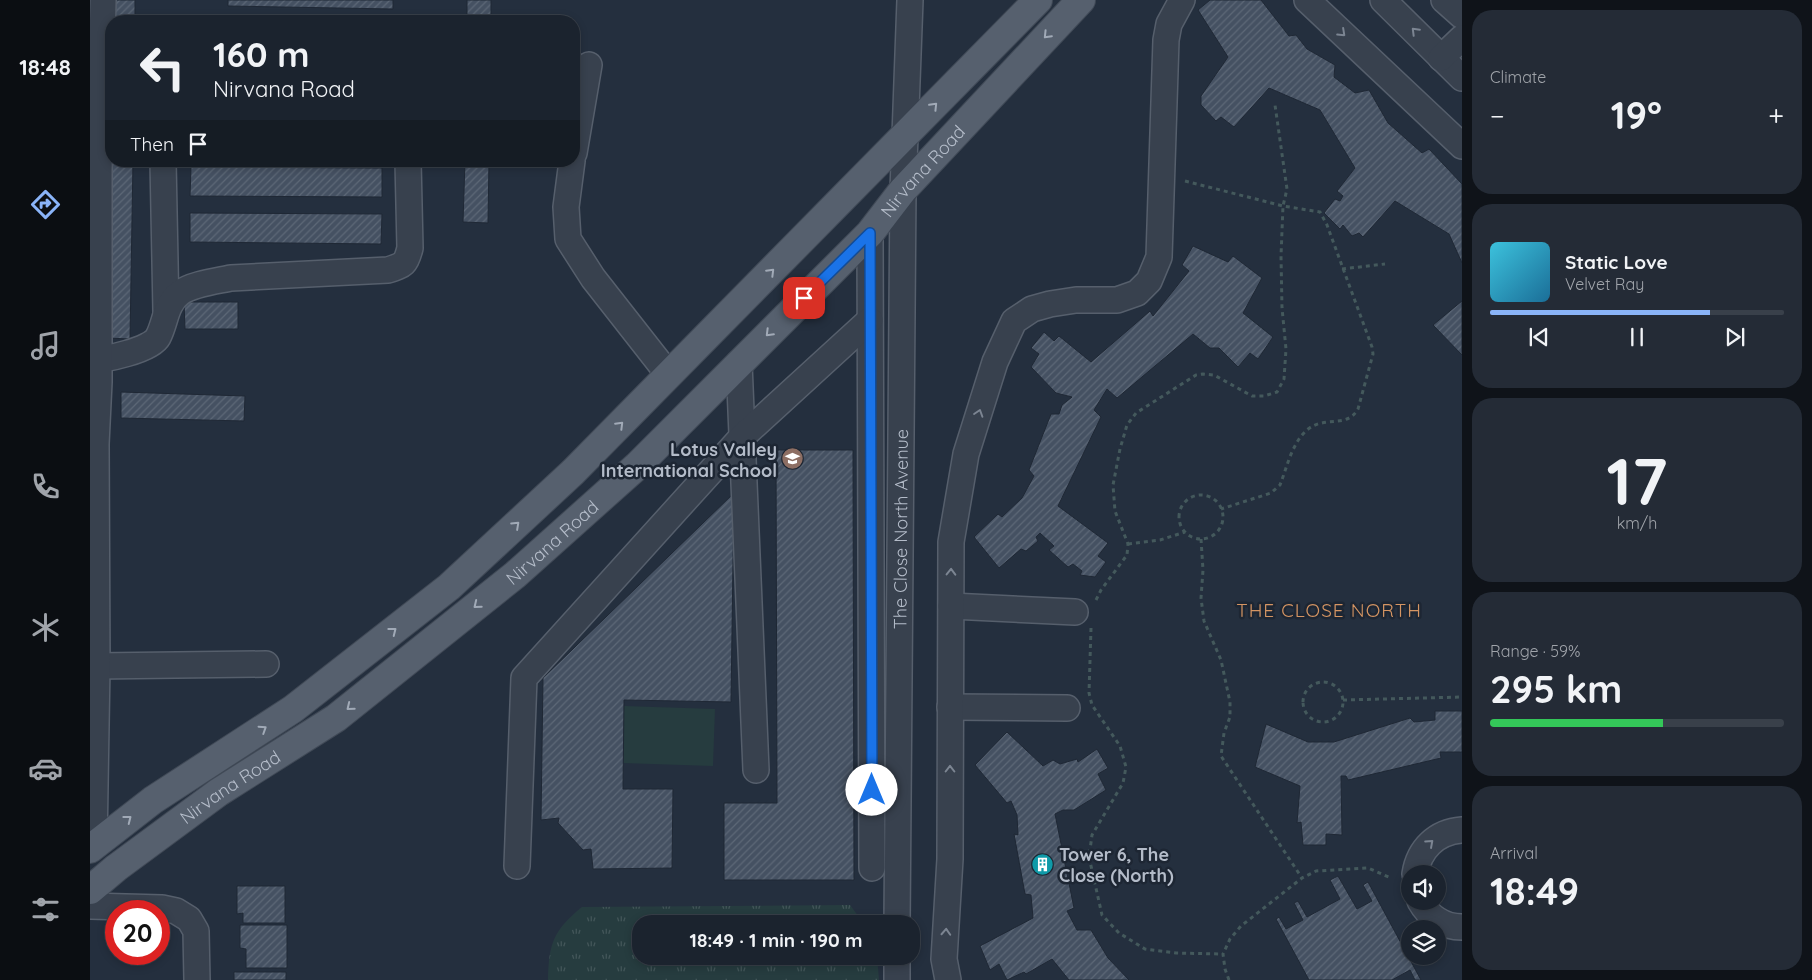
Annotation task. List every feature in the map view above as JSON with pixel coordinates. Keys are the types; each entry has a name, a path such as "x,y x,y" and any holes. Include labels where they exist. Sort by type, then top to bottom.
{"main road":[{"name":"Nirvana Road","path":"92,848 153,800 293,709 450,587 574,472 1038,0"},
{"name":"Nirvana Road","path":"90,890 116,868 219,792 336,718 515,575 637,466 870,233 903,190 1081,0"}],"street":[{"path":"92,848 97,666 94,169 95,97 103,0"},
{"name":"The Close North Avenue","path":"898,915 903,190 907,134 910,0"},
{"path":"948,980 944,959 950,859 951,542 966,454 1005,339 1014,321 1032,309 1076,300 1117,300 1137,293 1148,282 1159,257 1166,40 1169,24 1182,0"},
{"path":"1307,0 1462,146"},
{"path":"1383,0 1462,78"},
{"path":"1444,0 1462,16"},
{"path":"1441,58 1462,38"},
{"path":"580,118 589,65"},
{"path":"163,167 166,312"},
{"path":"94,360 147,347 157,339 172,300 181,292 224,280 388,270 400,266 406,260 410,248 408,167"},
{"path":"571,167 566,207 568,239 592,278 669,375"},
{"path":"870,233 872,868"},
{"path":"517,866 524,678 742,437 870,320"},
{"path":"739,363 756,770"},
{"path":"951,606 1087,611"},
{"path":"97,666 266,664"},
{"path":"950,707 1067,708"},
{"path":"1414,865 1424,849 1436,838 1451,831 1462,830"},
{"path":"90,906 162,908 176,911 189,919 196,931 197,980"},
{"path":"1425,910 1438,921 1453,927 1462,928"},
{"path":"897,965 897,980"}],"path":[{"path":"1223,954 1176,953 1145,949 1119,934 1102,915 1089,857 1092,834 1123,784 1126,767 1120,746 1092,705 1089,692 1087,611 1127,555 1128,544 1115,510 1113,485 1127,425 1136,413 1196,375 1214,375 1252,396 1264,396 1277,392 1284,379 1286,349 1282,299 1283,206 1287,189 1275,105"},
{"path":"1163,175 1283,206 1320,212 1324,218 1372,347 1373,354 1358,408 1354,415 1349,420 1321,422 1308,428 1299,438 1280,485 1275,490 1271,493 1221,509"},
{"path":"1342,269 1385,264"},
{"path":"1201,495 1210,497 1216,502 1221,509 1223,518 1221,526 1216,533 1209,538 1200,539 1192,537 1185,532 1180,525 1179,517 1181,508 1186,501 1201,495"},
{"path":"1128,544 1160,540 1185,532"},
{"path":"1200,539 1203,570 1201,598 1204,621 1221,660 1230,702 1230,717 1224,733 1221,756 1302,878"},
{"path":"1320,682 1333,684 1342,694 1343,700 1340,713 1330,721 1324,722 1318,722 1307,714 1303,701 1308,689 1320,682"},
{"path":"1343,700 1462,697"},
{"path":"1229,980 1223,954 1230,939 1241,926 1302,878 1316,872 1368,868 1401,876"}],"green space":[{"path":"624,706 715,709 713,766 623,763"},
{"path":"850,905 857,915 632,915 632,965 878,965 879,980 548,980 554,939 565,923 582,907"}],"building":[{"path":"111,0 135,0 135,15 111,15"},
{"path":"228,0 393,0 393,9 228,6"},
{"path":"467,0 491,0 491,15 467,15"},
{"path":"1210,0 1261,0 1289,36 1296,35 1307,49 1335,65 1334,77 1355,93 1369,90 1388,123 1422,153 1429,149 1462,184 1462,263 1449,234 1395,201 1363,237 1359,233 1352,236 1343,225 1340,229 1324,213 1335,199 1340,201 1343,196 1337,191 1355,168 1320,110 1269,88 1234,127 1221,117 1216,121 1201,105 1201,96 1228,57 1198,10"},
{"path":"109,167 133,167 130,339 106,338"},
{"path":"191,167 382,168 382,197 190,196"},
{"path":"465,167 489,167 488,223 463,222"},
{"path":"190,213 382,214 381,244 190,242"},
{"path":"1193,246 1228,262 1233,256 1262,278 1243,313 1273,337 1258,359 1250,353 1238,367 1219,348 1210,348 1193,334 1117,398 1107,389 1094,410 1101,417 1058,506 1108,543 1098,556 1106,562 1095,577 1080,575 1082,571 1073,564 1068,567 1049,550 1054,546 1040,533 1036,537 1038,541 1026,551 1021,549 999,568 974,537 998,514 1002,517 1022,498 1034,476 1029,470 1051,414 1059,414 1062,405 1072,397 1056,393 1031,367 1039,354 1031,348 1044,332 1054,341 1059,336 1091,362 1150,311 1153,316 1189,271 1182,265"},
{"path":"1462,301 1462,355 1433,325"},
{"path":"184,302 238,302 238,329 185,329"},
{"path":"121,392 245,396 244,421 121,418"},
{"path":"776,450 853,450 854,880 724,880 724,803 777,803"},
{"path":"734,493 731,702 624,700 623,789 673,789 672,868 593,869 591,849 583,850 558,823 559,818 541,820 543,678"},
{"path":"1435,711 1462,711 1462,752 1440,752 1441,758 1348,780 1346,776 1341,776 1342,835 1326,834 1326,845 1303,845 1301,822 1297,823 1300,786 1255,767 1266,724 1308,742 1334,742 1410,718 1414,722 1435,720"},
{"name":"Tower 6, The Close (North)","path":"1007,732 1043,766 1053,760 1060,764 1077,759 1078,762 1097,749 1108,768 1098,774 1106,790 1074,810 1063,810 1055,814 1074,908 1067,911 1077,930 1091,930 1108,958 1129,980 1069,980 1052,959 1026,974 1024,972 1007,980 999,964 990,970 980,946 1033,918 1031,895 1025,894 1014,834 1018,835 1017,815 1011,801 1007,803 975,765"},
{"path":"1338,876 1357,909 1372,901 1363,885 1368,882 1401,943 1401,965 1413,965 1421,980 1415,980 1410,970 1392,980 1309,980 1276,919 1279,917 1286,929 1303,920 1294,903 1298,901 1307,917 1340,899 1330,880"},
{"path":"237,886 285,886 285,923 243,923 243,913 237,914"},
{"path":"240,925 287,925 287,968 246,968 246,949 240,948"},
{"path":"234,972 286,972 286,980 234,980"}],"place":[{"name":"Lotus Valley International School","path":"793,459"},
{"name":"Tower 6, The Close (North)","path":"1043,864"}],"district":[{"name":"THE CLOSE NORTH","path":"1329,610"}],"route":[{"path":"804,298 870,233 872,790"}]}
